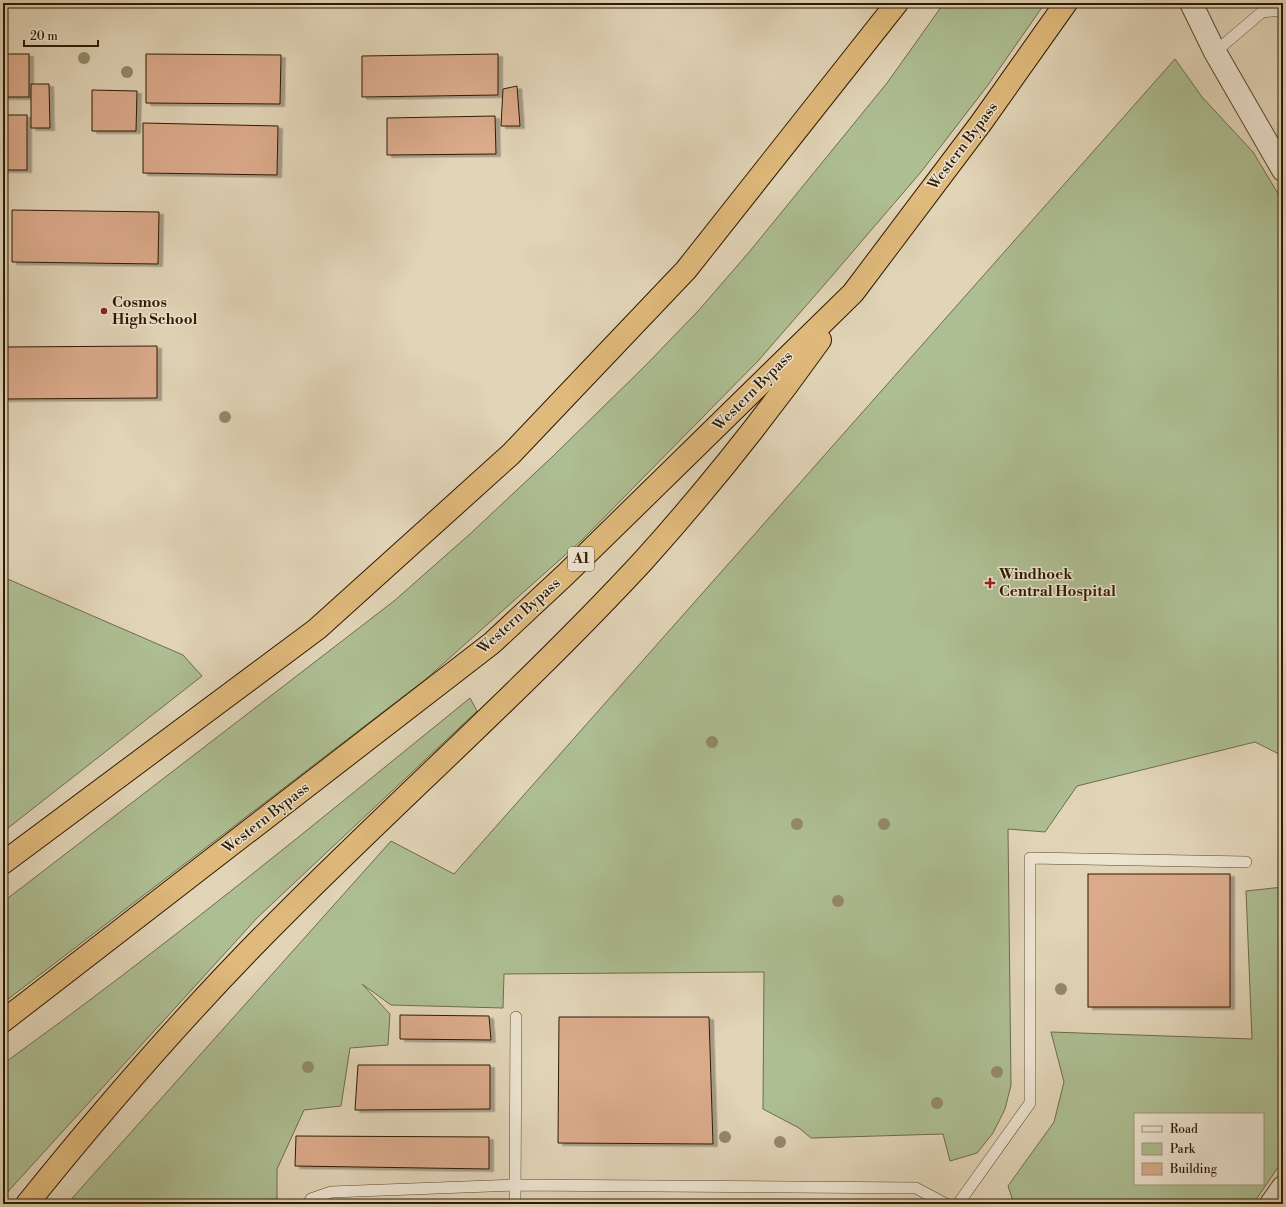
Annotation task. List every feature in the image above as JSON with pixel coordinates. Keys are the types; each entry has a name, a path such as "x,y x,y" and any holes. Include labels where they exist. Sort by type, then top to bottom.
{"highway":[{"path":"3,862 317,628 511,454 686,270 897,3"},
{"name":"Western Bypass","path":"3,1021 492,643 565,575 852,293 981,123 1066,3"},
{"path":"27,1204 71,1149 173,1032 288,910 540,666 642,561 719,473 780,396 852,293"}],"street":[{"path":"1191,3 1215,52 1283,170"},
{"path":"1271,1204 1283,1187"}],"lane":[{"path":"1215,52 1262,12 1281,10 1283,12"},
{"path":"958,1204 1030,1102 1030,858 1246,862"},
{"path":"515,1204 516,1017"},
{"path":"308,1204 311,1199 331,1192 514,1185 916,1188 946,1204"}],"green space":[{"path":"944,3 1045,3 988,85 921,172 758,361 582,540 426,679 3,1003 3,902 394,601 470,534 551,458 644,367 699,310 750,251 887,83"},
{"name":"Windhoek Central Hospital","path":"1175,59 1202,97 1253,152 1283,202 1283,756 1255,742 1077,786 1045,832 1008,829 1011,1085 1005,1109 993,1133 977,1153 950,1161 943,1134 811,1138 799,1128 763,1109 764,972 504,974 503,1008 391,1005 362,984 390,1014 388,1045 350,1048 341,1106 304,1110 277,1169 277,1204 67,1204 391,841 454,874"},
{"path":"3,577 183,655 202,676 3,832"},
{"path":"470,698 477,711 257,918 3,1197 3,1064 180,931"},
{"path":"1283,887 1283,1160 1253,1204 1014,1204 1008,1186 1054,1122 1064,1082 1051,1032 1252,1039 1246,891"}],"building":[{"path":"3,54 29,54 29,97 3,97"},
{"path":"146,54 281,55 280,104 146,103"},
{"path":"498,54 498,95 362,97 362,56"},
{"path":"31,84 49,84 50,128 31,128"},
{"path":"517,86 520,126 501,126 503,89"},
{"path":"92,90 137,91 136,131 92,131"},
{"path":"3,115 27,115 27,170 3,170"},
{"path":"495,116 496,154 387,155 387,118"},
{"path":"143,123 278,126 277,175 143,173"},
{"path":"12,210 159,212 158,264 12,262"},
{"path":"157,346 157,398 3,399 3,347"},
{"path":"1088,874 1230,874 1230,1007 1088,1007"},
{"path":"400,1015 489,1016 491,1040 400,1039"},
{"path":"559,1017 709,1017 713,1144 558,1143"},
{"path":"358,1065 490,1065 490,1109 355,1110"},
{"path":"296,1136 489,1137 489,1169 295,1166"}],"place":[{"name":"Cosmos High School","path":"104,311"},
{"name":"Windhoek Central Hospital","path":"990,583"}]}
